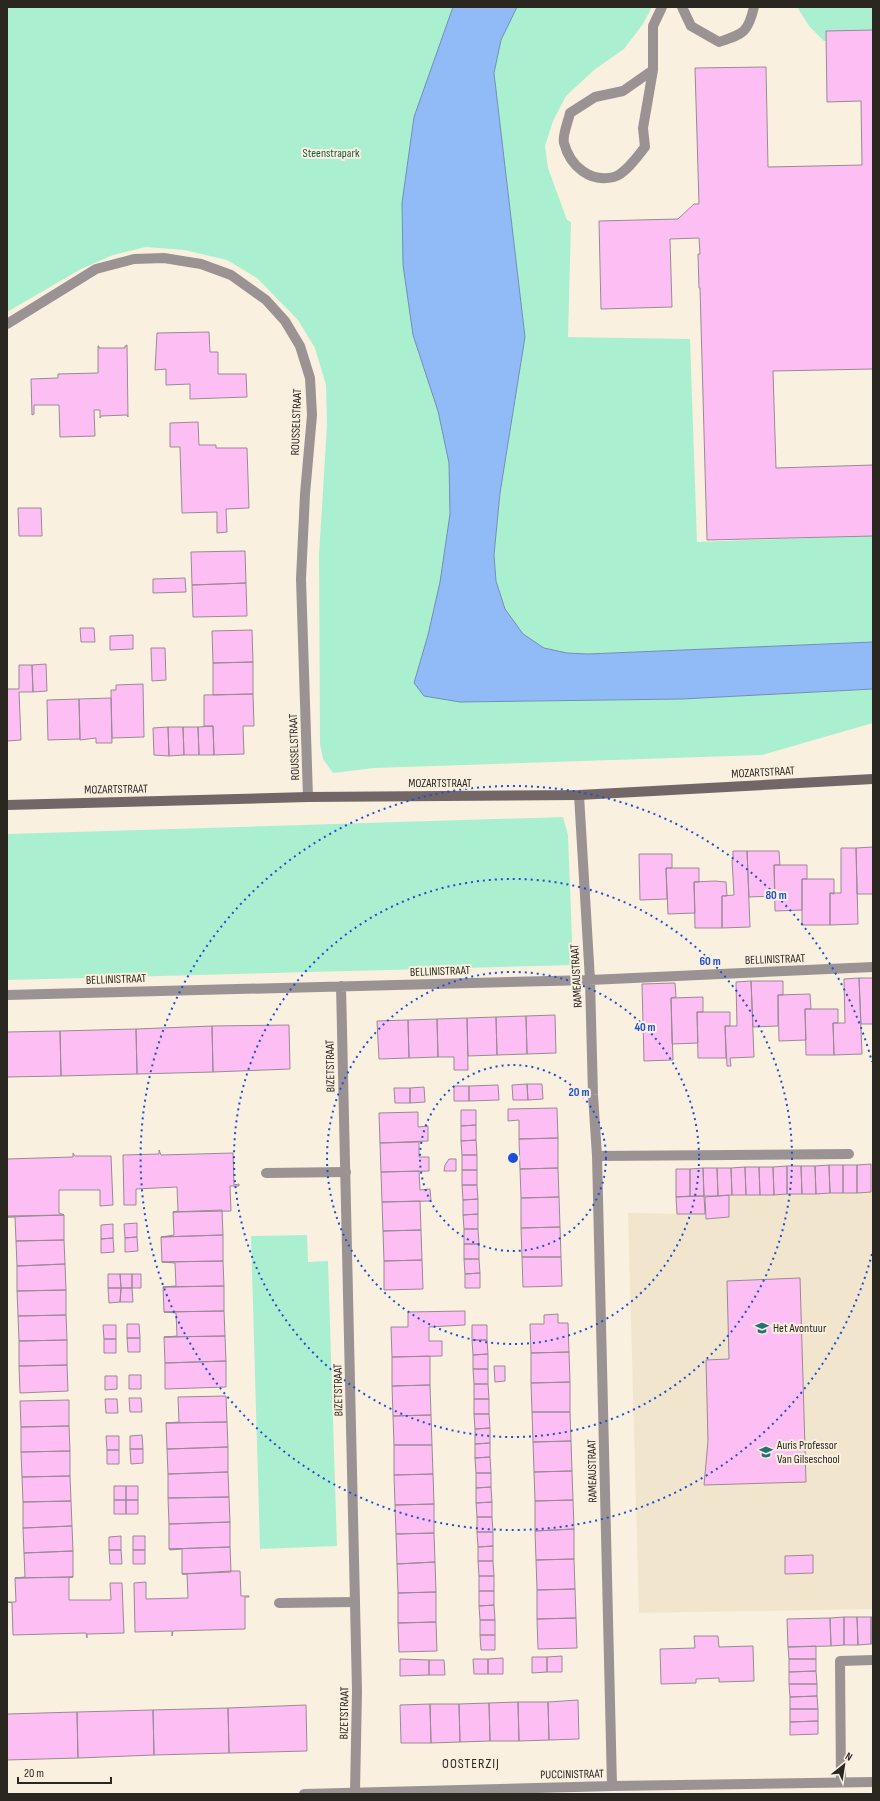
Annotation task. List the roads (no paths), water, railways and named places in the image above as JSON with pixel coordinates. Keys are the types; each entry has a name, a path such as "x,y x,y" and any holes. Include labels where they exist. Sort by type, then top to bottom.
{"main road":[{"name":"MOZARTSTRAAT","path":"7,805 308,797 579,795 873,779"}],"street":[{"path":"653,70 623,91 595,97 570,114 564,142 572,162 583,173 598,177 615,177 631,164 645,148 643,128 653,70 653,26 662,7"},
{"path":"682,7 691,26 718,42 738,36 750,24 754,7"},
{"name":"ROUSSELSTRAAT","path":"7,324 96,270 134,259 164,258 201,264 231,275 266,300 285,321 300,346 310,378 312,415 305,494 301,579 308,797"},
{"name":"RAMEAUSTRAAT","path":"579,795 590,980 593,1095 597,1156 612,1786"},
{"name":"BELLINISTRAAT","path":"7,995 590,980 873,968"},
{"name":"BIZETSTRAAT","path":"341,986 357,1691 355,1792"},
{"path":"597,1156 849,1154"},
{"path":"266,1173 346,1172"},
{"path":"279,1603 355,1602"},
{"path":"841,1782 840,1661 873,1660"},
{"name":"PUCCINISTRAAT","path":"304,1794 612,1786 873,1782"}],"water":[{"path":"453,7 517,7 501,40 494,73 525,337 500,493 494,555 496,581 505,609 523,634 544,648 567,653 588,654 873,642 873,689 682,699 460,702 424,696 414,683 428,635 440,582 450,514 449,463 438,411 413,335 403,265 402,203 414,117"}],"place":[{"name":"Het Avontuur","path":"762,1328"},
{"name":"Auris Professor Van Gilseschool","path":"766,1452"}],"district":[{"name":"OOSTERZIJ","path":"471,1763"}],"park label":[{"name":"Steenstrapark","path":"331,153"}]}
